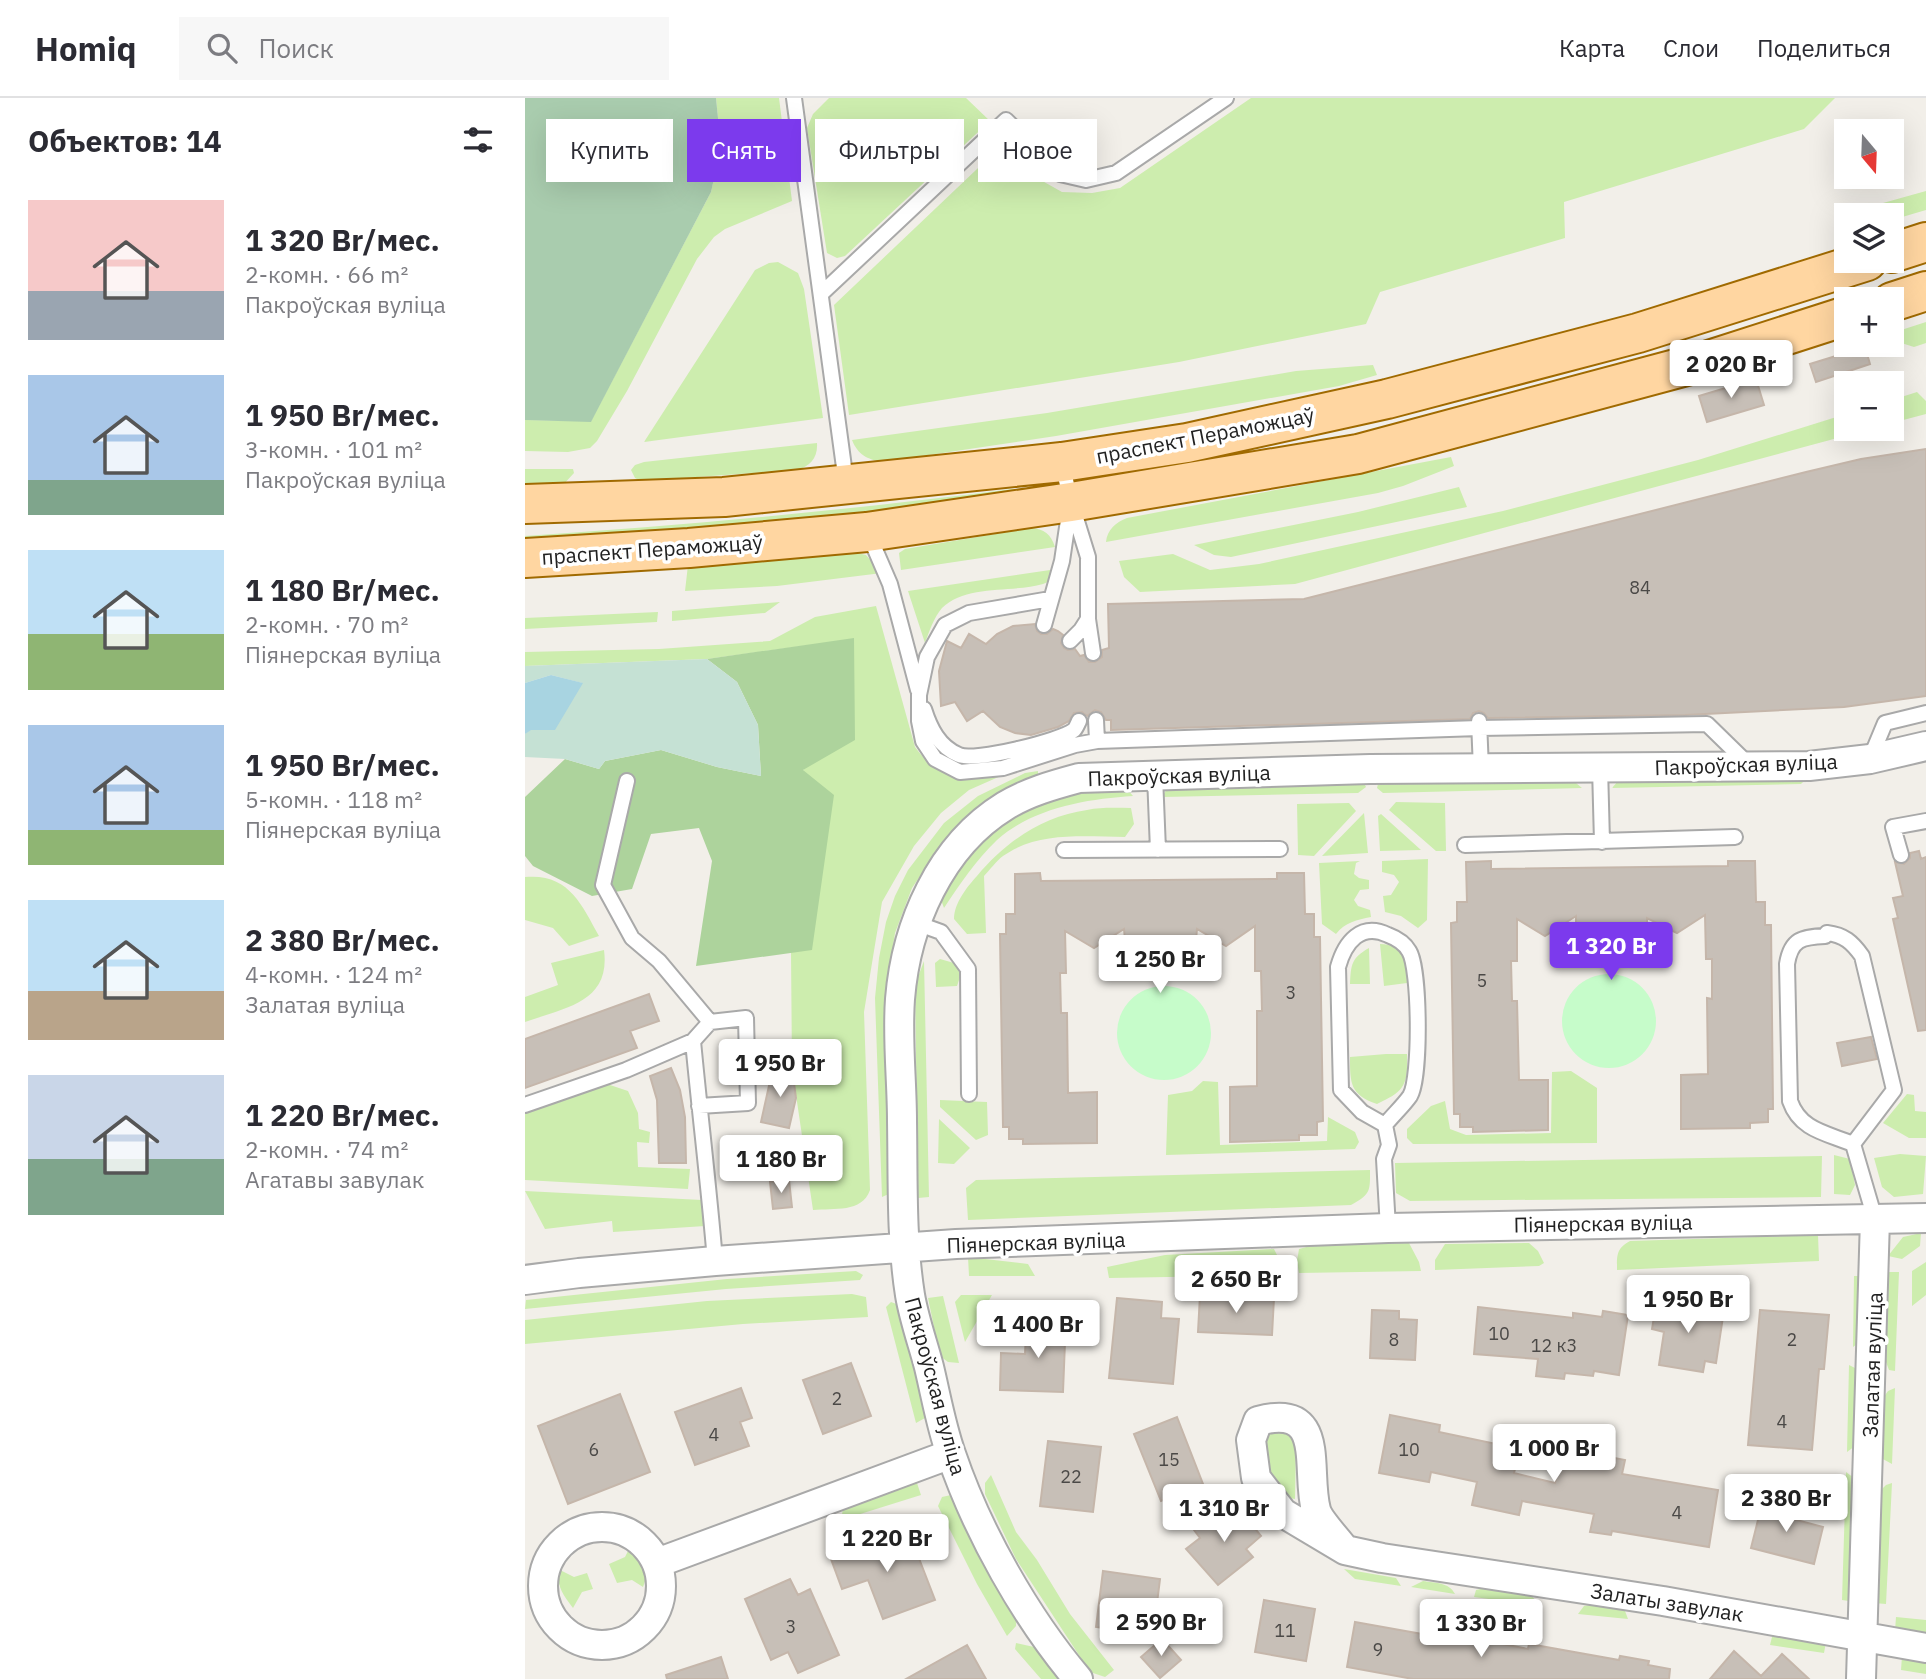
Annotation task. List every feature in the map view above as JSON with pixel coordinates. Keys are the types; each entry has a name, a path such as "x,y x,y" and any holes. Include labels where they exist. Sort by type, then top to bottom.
{"main road":[{"path":"1904,249 1926,242"},
{"name":"праспект Пераможцаў","path":"525,504 724,497 1062,462 1187,443 1388,399 1638,333 1834,271"},
{"path":"1904,298 1926,291"},
{"name":"праспект Пераможцаў","path":"525,558 689,548 867,532 1070,502 1358,453 1709,360 1834,320"}],"street":[{"name":"Пакроўская вуліца","path":"1078,1679 1055,1652 1028,1611 982,1528 951,1454 910,1296 906,1249 900,1001 905,965 916,923 929,892 952,853 974,828 1005,806 1038,790 1079,778 1370,769 1808,766 1870,759 1926,746"},
{"name":"Піянерская вуліца","path":"525,1280 715,1261 956,1244 1388,1228 1926,1218"},
{"name":"Залатая вуліца","path":"1861,1679 1875,1219"},
{"name":"Залаты завулак","path":"1345,1550 1316,1511 1310,1438 1293,1420 1278,1416 1258,1421 1251,1440 1256,1478 1283,1513 1345,1550 1663,1601 1926,1648"},
{"path":"657,1563 951,1454"},
{"path":"616,1527 634,1535 647,1547 657,1563 661,1577 657,1606 643,1629 627,1640 610,1645 581,1642 556,1625 547,1609 542,1591 543,1572 548,1559 567,1537 581,1529 616,1527"}],"lane":[{"path":"821,293 1006,120 1060,174 1086,180 1116,173 1226,98"},
{"path":"798,102 846,484"},
{"path":"1062,462 1070,502 1088,557 1088,619 1093,653"},
{"path":"1044,625 1062,561 1070,502"},
{"path":"867,532 890,584 919,695 928,721 941,745 961,757 984,756 1062,736 1075,729 1079,720"},
{"path":"1050,599 969,613 945,625 927,657 919,695 919,721 923,741 935,759 960,772 1003,768 1075,745 1097,741 1479,724 1707,724 1751,766"},
{"path":"1070,641 1088,619"},
{"path":"1870,759 1885,723 1926,713"},
{"path":"1096,720 1097,741"},
{"path":"1479,724 1481,769"},
{"path":"1600,767 1602,842"},
{"path":"1155,776 1158,850"},
{"path":"627,781 603,885 632,938 659,961 710,1022"},
{"path":"1901,855 1893,827 1926,821"},
{"path":"1465,845 1735,837"},
{"path":"1064,850 1280,849"},
{"path":"916,923 941,932 968,969 969,1094"},
{"path":"1385,1125 1411,1094 1418,1055 1415,964 1409,950 1377,930 1362,932 1349,942 1342,952 1338,967 1341,1090 1362,1112 1385,1125 1389,1145 1384,1159 1388,1228"},
{"path":"1840,934 1852,943 1862,956 1894,1090 1853,1143 1804,1125 1794,1114 1790,1101 1787,964 1795,943 1804,937 1840,934"},
{"path":"525,1105 626,1070 693,1041 710,1022 746,1018 748,1102 699,1106"},
{"path":"693,1041 713,1219 715,1261"},
{"path":"1853,1143 1875,1219"}],"green space":[{"path":"525,98 716,98 718,119 687,119 687,182 713,182 711,192 591,422 525,420"},
{"path":"716,98 779,98 782,119 718,119"},
{"path":"829,98 966,98 988,119 978,119 978,132 964,145 964,119 815,119 815,178 807,128 813,114"},
{"path":"1251,98 1835,98 1804,129 1564,202 1565,238 1380,292 1366,324 1179,362 849,415 834,305 978,168 978,182 1044,182 1062,192 1092,193 1120,188"},
{"path":"713,182 790,182 792,201 725,229 714,237 697,259 627,391 590,448 568,452 525,451 525,420 591,421 711,192"},
{"path":"816,182 924,182 845,256 837,258 827,253"},
{"path":"1926,191 1926,210 1904,216 1904,203 1883,203"},
{"path":"778,262 798,273 804,289 823,418 644,442 755,270"},
{"path":"1926,322 1926,343 1914,347 1904,344 1904,329"},
{"path":"1373,365 1377,375 1339,386 1056,436 882,462 864,456 852,440 1047,413 1296,371"},
{"path":"1917,392 1926,401 1926,414 1904,420 1904,396"},
{"path":"1834,418 1834,439 1295,584 1140,592 1124,577 1119,561 1173,554 1210,570 1259,564 1503,511 1698,460"},
{"path":"817,443 812,461 797,470 641,481 635,478 631,470 635,465 644,462"},
{"path":"1451,457 1454,466 1378,493 1106,542 1113,527 1127,518"},
{"path":"525,469 573,469 574,473 562,486 525,489"},
{"path":"1459,487 1467,507 1231,557 1214,555 1194,545 1358,512"},
{"path":"1021,490 1018,497 525,548 525,536 769,516"},
{"path":"1031,528 1046,533 1055,547 901,570 899,553 905,549"},
{"path":"853,552 866,555 882,573 777,586 685,591 688,565"},
{"path":"1057,569 1052,578 1043,584 977,592 952,600 942,608 925,643 908,591"},
{"path":"780,602 765,613 672,621 672,611"},
{"path":"876,606 915,747 924,758 944,771 965,776 1003,775 969,790 941,813 914,846 882,902 864,1012 870,1190 861,1203 854,1206 813,1210 792,1068 791,952 812,949 803,771 854,639 707,659 525,666 525,652 659,649 770,641 815,617"},
{"path":"658,612 657,622 525,629 525,618"},
{"path":"854,638 855,740 803,770 834,795 812,950 696,966 712,861 699,828 651,834 632,889 592,896 533,866 525,856 525,797 565,759 599,769 605,761 661,750 717,767 761,776 758,725 737,682 707,659"},
{"path":"707,659 737,682 758,725 761,776 717,767 661,750 605,761 599,769 565,759 525,757 525,734 582,683 551,675 525,683 525,666"},
{"path":"1038,771 1038,776 999,796 966,818 944,841 912,888 895,933 887,986 891,1193 882,1197 875,998 886,922 895,896 908,870 944,823 978,796 1025,773"},
{"path":"1802,777 1805,780 1801,784 1612,788 1618,781"},
{"path":"1570,778 1582,788 1383,793 1377,788 1379,780"},
{"path":"1363,781 1366,787 1358,793 1162,797 1168,787"},
{"path":"1128,790 1133,796 1061,807 1011,829 982,856 944,908 940,897 966,853 1000,822 1032,806 1072,792"},
{"path":"1396,802 1445,803 1446,851 1436,851 1389,810"},
{"path":"1349,803 1356,811 1314,856 1298,855 1297,804"},
{"path":"1098,808 1131,808 1134,824 1125,837 1078,836 1046,839 1031,842 1000,858 984,876 986,933 967,934 954,919 959,901 973,880 1000,852 1026,832 1071,813"},
{"path":"1364,813 1368,853 1322,856"},
{"path":"1381,814 1421,850 1380,851 1378,816"},
{"path":"1428,859 1427,920 1418,928 1401,916 1385,912 1383,896 1391,895 1399,882 1394,875 1382,872 1382,861"},
{"path":"1360,861 1356,863 1354,874 1369,880 1369,889 1360,890 1354,900 1358,906 1370,910 1371,917 1347,924 1336,934 1322,924 1319,863"},
{"path":"525,877 540,877 563,885 579,902 599,936 569,946 553,928 525,920"},
{"path":"1380,944 1394,947 1403,956 1407,983 1384,986"},
{"path":"1369,948 1370,984 1350,984 1353,963"},
{"path":"604,950 604,968 600,982 592,992 569,1007 525,1022 525,997 558,985 551,963"},
{"path":"940,959 954,963 961,974 957,986 936,987 935,963"},
{"path":"924,961 929,1197 918,1198 915,985"},
{"path":"1609,974 1627,978 1642,988 1652,1003 1656,1021 1652,1039 1642,1054 1627,1064 1609,1068 1591,1064 1576,1054 1566,1039 1562,1021 1566,1003 1576,988 1591,978"},
{"path":"1164,986 1182,990 1197,1000 1207,1015 1211,1033 1207,1051 1197,1066 1182,1076 1164,1080 1146,1076 1131,1066 1121,1051 1117,1033 1121,1015 1131,1000 1146,990"},
{"path":"1407,1054 1407,1073 1399,1091 1377,1104 1361,1097 1353,1087 1350,1057"},
{"path":"1571,1071 1597,1088 1597,1143 1413,1144 1407,1138 1407,1129 1431,1106 1445,1101 1450,1129 1466,1135 1551,1133 1552,1072"},
{"path":"1203,1081 1218,1082 1220,1145 1327,1141 1328,1117 1355,1132 1359,1142 1355,1149 1166,1155 1168,1095 1192,1091"},
{"path":"607,1084 628,1091 638,1113 639,1129 650,1132 649,1143 637,1142 638,1167 690,1169 688,1189 525,1180 525,1113"},
{"path":"1907,1094 1914,1095 1915,1111 1926,1112 1926,1138 1909,1138 1883,1123"},
{"path":"940,1100 987,1102 988,1135 976,1140 940,1107"},
{"path":"939,1119 970,1148 954,1164 938,1163"},
{"path":"1900,1154 1926,1156 1923,1194 1894,1197 1882,1187 1874,1158"},
{"path":"1834,1155 1850,1159 1855,1185 1850,1195 1834,1194"},
{"path":"1822,1156 1821,1197 1410,1201 1396,1193 1395,1163"},
{"path":"1370,1170 1368,1191 1351,1205 968,1220 966,1188 976,1180"},
{"path":"525,1191 702,1200 705,1226 613,1232 612,1221 545,1229"},
{"path":"1921,1233 1920,1246 1902,1259 1888,1256 1903,1237"},
{"path":"1818,1235 1819,1261 1617,1270 1618,1253 1630,1241"},
{"path":"1409,1243 1421,1271 1299,1273 1299,1249 1310,1246"},
{"path":"1529,1243 1538,1251 1544,1263 1539,1266 1435,1270 1435,1260 1445,1244"},
{"path":"1274,1249 1280,1261 1281,1275 1109,1278 1107,1267 1165,1255"},
{"path":"968,1257 1028,1264 1035,1276 969,1276"},
{"path":"1926,1262 1926,1295 1912,1306 1912,1271"},
{"path":"856,1271 863,1275 860,1280 726,1289 525,1309 526,1300 727,1279"},
{"path":"1889,1272 1899,1272 1895,1371 1889,1370 1886,1362"},
{"path":"1854,1276 1865,1276 1865,1338 1853,1347"},
{"path":"852,1294 866,1297 868,1317 743,1324 525,1344 525,1320 707,1301"},
{"path":"961,1295 992,1295 965,1342 955,1302"},
{"path":"943,1296 959,1363 948,1362 940,1356 928,1298"},
{"path":"891,1302 899,1305 927,1409 925,1418 916,1423 886,1307"},
{"path":"1849,1365 1857,1369 1855,1446 1847,1452"},
{"path":"1895,1388 1892,1464 1881,1458 1883,1398 1888,1391"},
{"path":"1276,1426 1293,1435 1296,1448 1295,1499 1284,1497 1265,1463 1262,1440"},
{"path":"1846,1472 1854,1478 1855,1486 1849,1601 1842,1600"},
{"path":"991,1475 1016,1532 1037,1560 1070,1614 1114,1670 1105,1677 1090,1672 1016,1559 985,1494 985,1483"},
{"path":"917,1483 921,1495 841,1520 843,1509 847,1506"},
{"path":"1892,1483 1886,1604 1874,1603 1878,1493"},
{"path":"951,1495 1016,1618 1016,1626 1007,1636 977,1584 938,1506 942,1497"},
{"path":"631,1545 641,1551 649,1570 643,1587 632,1580 617,1583 609,1564 625,1557"},
{"path":"558,1569 574,1577 587,1573 593,1589 582,1592 573,1608 561,1590"},
{"path":"1344,1569 1396,1578 1401,1586 1355,1579"},
{"path":"1423,1581 1445,1585 1455,1594 1411,1587"},
{"path":"1485,1588 1531,1595 1540,1606 1474,1597 1476,1590"},
{"path":"1584,1606 1625,1611 1628,1619 1578,1614"},
{"path":"1896,1617 1926,1620 1926,1636 1895,1631"},
{"path":"1773,1633 1826,1642 1824,1653 1770,1645"},
{"path":"1016,1643 1034,1647 1063,1679 1041,1679 1015,1649"},
{"path":"1902,1656 1926,1659 1926,1674 1901,1670"}],"water":[{"path":"551,675 583,683 555,730 531,730 525,734 525,683"}],"building":[{"path":"1834,357 1868,357 1870,364 1849,371 1834,371 1834,376 1816,382 1810,364"},
{"path":"1756,379 1764,405 1707,422 1699,396"},
{"path":"1926,449 1926,696 1844,707 1685,715 1488,718 1479,711 1473,713 1470,719 1111,730 1111,720 1106,720 1101,712 1095,710 1087,716 1082,712 1074,713 1069,721 1058,727 1031,735 1000,727 983,711 967,721 955,702 941,706 939,671 947,641 961,648 969,634 986,644 997,634 1013,626 1035,624 1041,634 1047,634 1053,629 1058,631 1063,635 1061,643 1064,648 1075,649 1089,662 1095,662 1102,657 1102,650 1109,648 1108,604 1304,599 1806,472 1861,459"},
{"path":"1919,851 1921,859 1926,857 1926,1030 1918,1031 1893,919 1898,918 1893,898 1903,896 1895,862 1904,864 1910,858 1910,853"},
{"path":"1491,861 1491,869 1728,866 1728,861 1755,861 1756,902 1765,902 1765,925 1771,925 1773,1109 1768,1109 1768,1122 1750,1123 1750,1128 1681,1129 1681,1075 1708,1074 1707,998 1712,999 1712,959 1706,959 1705,915 1677,933 1647,918 1647,927 1576,928 1576,916 1545,936 1517,919 1517,961 1511,961 1512,1001 1517,1001 1519,1080 1548,1080 1548,1130 1473,1132 1473,1127 1460,1127 1460,1114 1454,1114 1451,923 1457,922 1457,902 1467,902 1466,862"},
{"path":"1040,873 1041,881 1277,879 1277,873 1304,873 1305,914 1314,914 1314,937 1320,937 1323,1121 1317,1122 1317,1135 1299,1135 1299,1140 1230,1142 1230,1087 1257,1086 1257,1011 1262,1011 1261,971 1255,971 1255,926 1226,946 1197,929 1196,940 1125,940 1124,929 1094,948 1065,931 1066,973 1060,973 1061,1013 1067,1013 1068,1093 1097,1092 1097,1143 1023,1144 1023,1139 1009,1139 1009,1127 1003,1127 1000,934 1006,934 1006,914 1015,914 1015,874"},
{"path":"649,994 659,1021 630,1031 637,1048 525,1088 525,1039"},
{"path":"1871,1037 1877,1059 1842,1066 1837,1043"},
{"path":"671,1068 680,1090 685,1117 686,1163 659,1163 657,1100 650,1076"},
{"path":"792,1068 796,1098 789,1128 761,1122 772,1072"},
{"path":"789,1180 792,1207 773,1209 770,1182"},
{"path":"1200,1295 1274,1298 1272,1335 1198,1332"},
{"path":"1117,1298 1162,1302 1161,1318 1179,1319 1173,1384 1109,1378"},
{"path":"1657,1300 1724,1310 1716,1363 1705,1361 1703,1372 1659,1365 1664,1332 1652,1329"},
{"path":"1478,1307 1573,1318 1573,1313 1602,1317 1603,1311 1628,1315 1619,1375 1594,1371 1593,1376 1565,1373 1564,1379 1536,1376 1538,1359 1474,1354"},
{"path":"1372,1310 1399,1311 1399,1319 1417,1320 1415,1360 1370,1358"},
{"path":"1760,1310 1829,1315 1824,1369 1819,1369 1812,1450 1748,1445"},
{"path":"1038,1316 1066,1317 1063,1392 1000,1390 1001,1353 1025,1354 1026,1333 1037,1333"},
{"path":"851,1363 871,1416 823,1434 803,1380"},
{"path":"741,1388 752,1418 740,1422 749,1446 695,1465 675,1412"},
{"path":"620,1394 650,1472 568,1504 538,1426"},
{"path":"1390,1415 1440,1425 1439,1432 1520,1449 1514,1473 1555,1483 1562,1448 1625,1460 1622,1474 1718,1490 1709,1547 1612,1531 1611,1535 1590,1532 1594,1514 1522,1501 1519,1515 1472,1505 1477,1482 1431,1472 1429,1482 1379,1473"},
{"path":"1177,1417 1203,1484 1161,1501 1134,1434"},
{"path":"1048,1441 1101,1447 1093,1512 1040,1506"},
{"path":"1763,1500 1791,1507 1789,1518 1823,1527 1814,1564 1751,1548"},
{"path":"1226,1505 1233,1514 1239,1509 1261,1536 1246,1549 1253,1557 1218,1585 1186,1549 1200,1538 1194,1530"},
{"path":"908,1530 935,1600 883,1619 868,1580 842,1589 831,1559"},
{"path":"1103,1571 1160,1579 1153,1635 1096,1627"},
{"path":"790,1579 798,1595 810,1589 839,1655 798,1673 788,1652 771,1660 745,1599"},
{"path":"1264,1600 1315,1609 1306,1661 1255,1652"},
{"path":"1355,1622 1439,1637 1461,1639 1462,1636 1528,1649 1529,1644 1619,1660 1620,1656 1649,1661 1648,1665 1670,1669 1669,1679 1413,1679 1347,1667"},
{"path":"1162,1639 1181,1660 1160,1678 1141,1657"},
{"path":"967,1645 986,1679 906,1679"},
{"path":"1734,1651 1761,1676 1782,1654 1809,1679 1710,1679"},
{"path":"721,1657 728,1679 667,1679 666,1675"}]}
